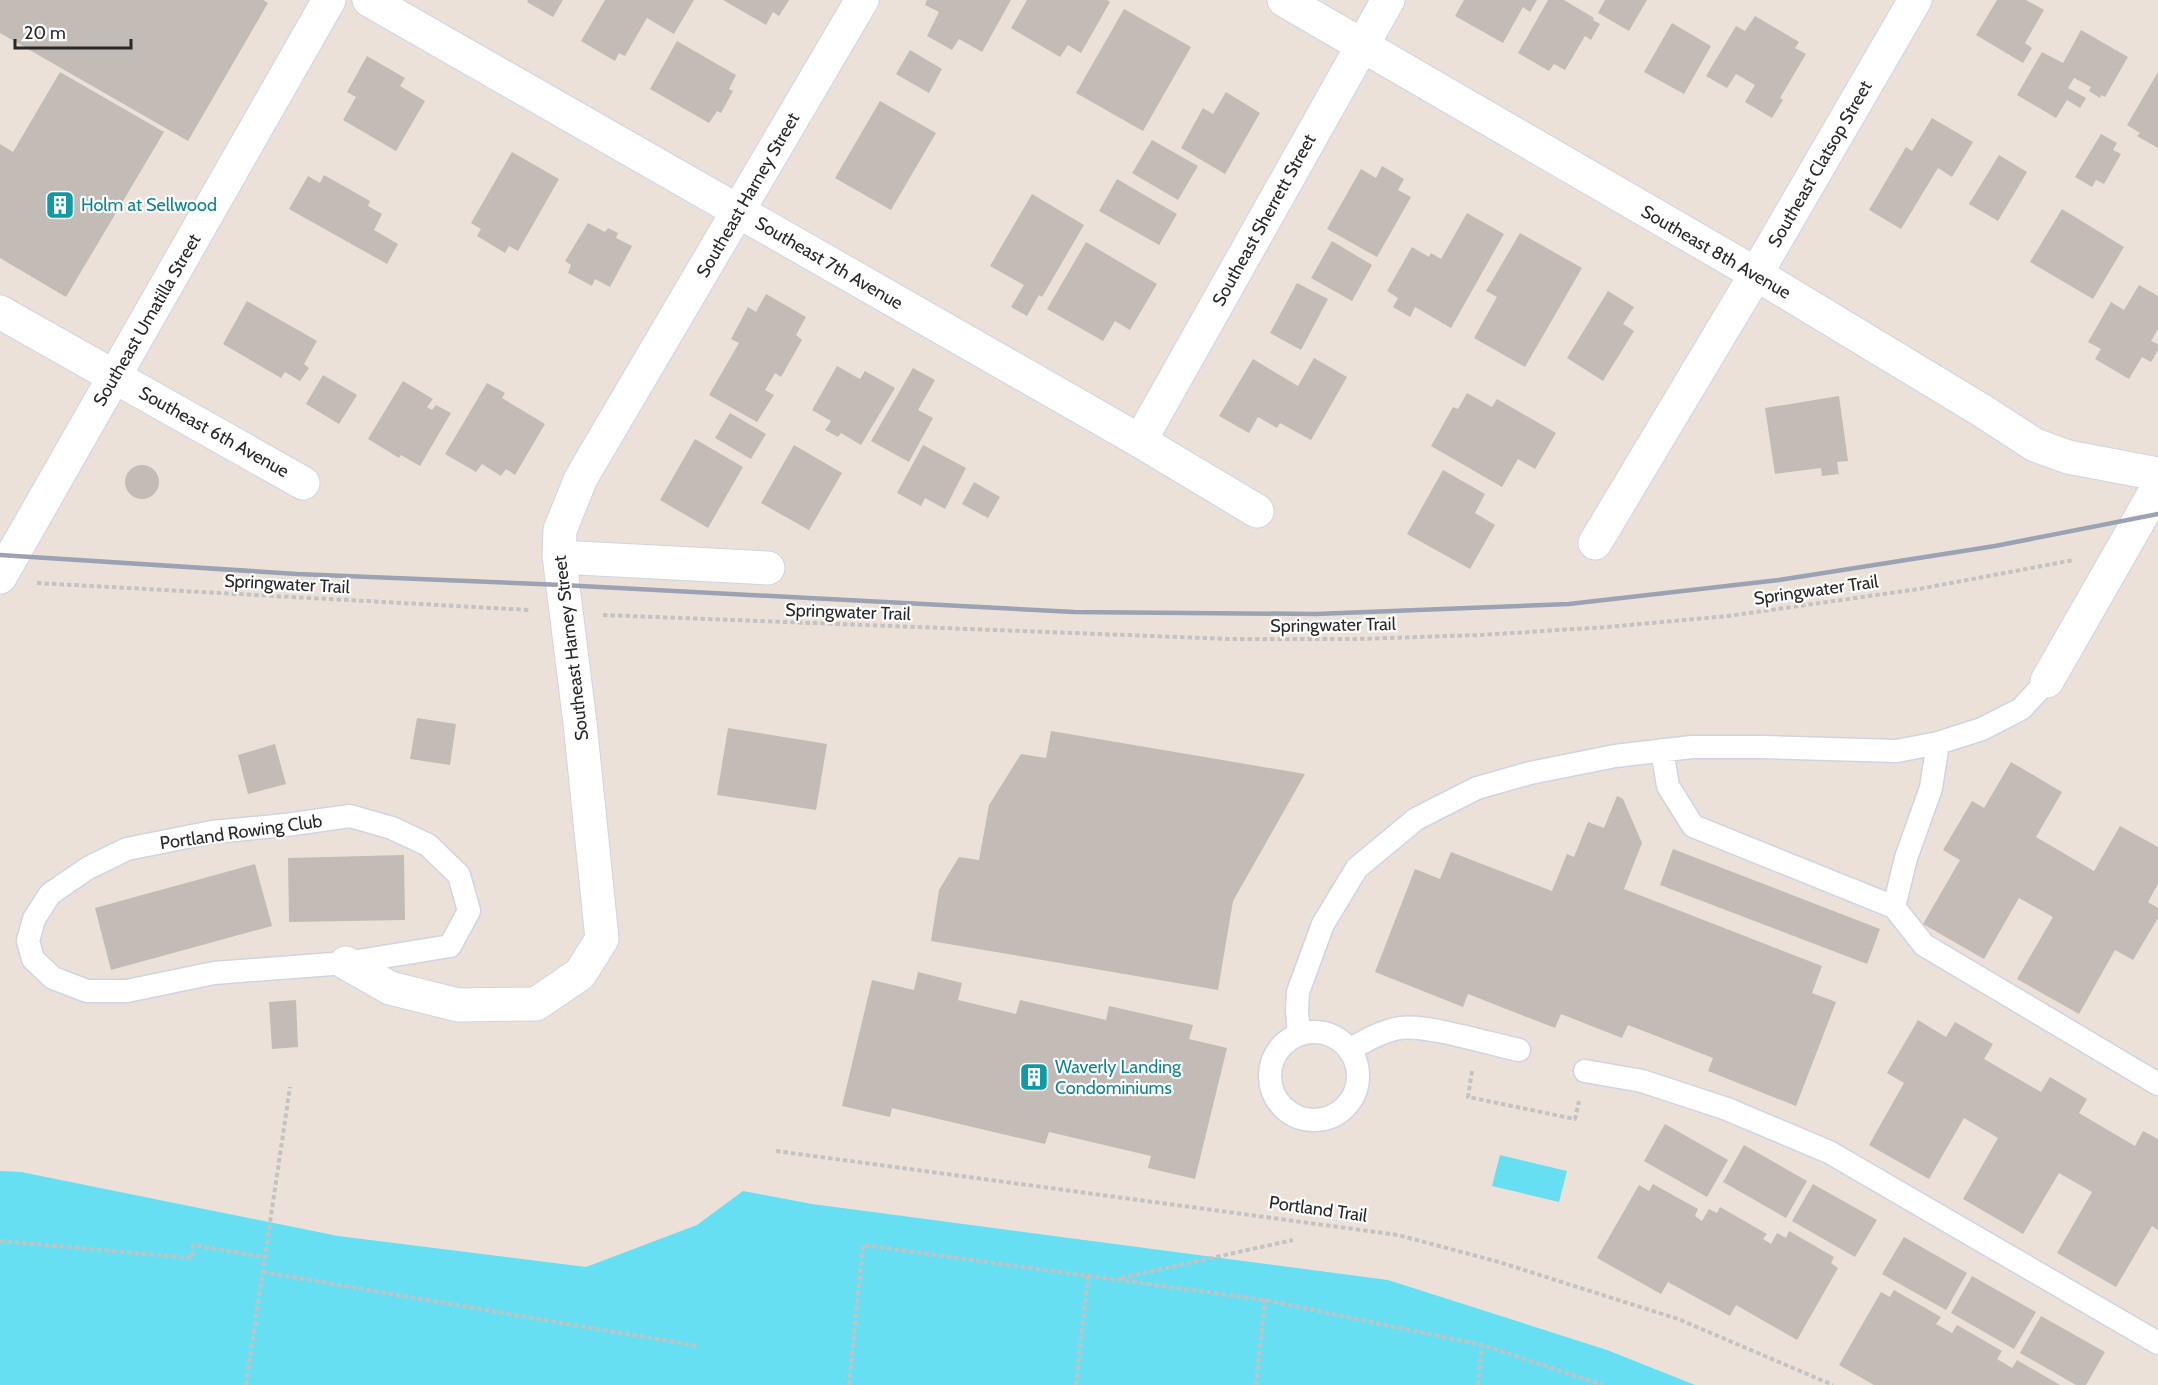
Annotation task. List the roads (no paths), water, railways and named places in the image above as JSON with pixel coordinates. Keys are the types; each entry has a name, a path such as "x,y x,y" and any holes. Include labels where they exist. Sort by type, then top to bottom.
{"street":[{"name":"Southeast Umatilla Street","path":"0,577 329,0"},
{"name":"Southeast 7th Avenue","path":"369,0 1140,441 1257,511"},
{"name":"Southeast Harney Street","path":"346,963 390,988 458,1005 536,1004 580,974 602,939 560,557 560,530 581,478 862,0"},
{"name":"Southeast 8th Avenue","path":"1284,0 1756,274 2035,445 2068,457 2158,474"},
{"name":"Southeast Sherrett Street","path":"1140,441 1388,0"},
{"name":"Southeast Clatsop Street","path":"1594,543 1756,274 1915,0"},
{"name":"Southeast 6th Avenue","path":"0,312 303,483"},
{"path":"2047,681 2158,487"},
{"path":"560,557 768,568"}],"lane":[{"path":"1299,1034 1298,992 1323,924 1357,868 1416,819 1477,788 1530,773 1615,756 1692,747 1898,751 1938,743 1982,729 2021,709 2047,681"},
{"path":"1894,907 1906,858 1931,788 1938,743"},
{"path":"1662,750 1668,786 1693,826 1894,907 1924,945 2158,1084"},
{"name":"Portland Rowing Club","path":"350,816 392,828 428,845 459,875 469,911 450,946 346,963 214,973 127,992 87,991 53,978 33,959 28,941 34,919 50,894 88,868 127,849 212,832 350,816"},
{"path":"1349,1050 1373,1037 1401,1028 1424,1029 1519,1050"},
{"path":"1309,1031 1327,1033 1342,1041 1349,1050 1359,1071 1356,1088 1348,1103 1335,1115 1319,1120 1301,1119 1286,1111 1274,1097 1269,1081 1271,1063 1279,1048 1292,1036 1309,1031"},
{"path":"1585,1071 1642,1082 1727,1108 1829,1152 2158,1343"}],"water":[{"path":"1500,1155 1567,1171 1559,1202 1492,1186"},
{"path":"0,1171 21,1172 338,1236 586,1267 697,1225 743,1191 812,1204 1388,1280 1607,1350 1695,1385 0,1385"}],"railway":[{"path":"0,555 297,574 562,585 1074,612 1316,614 1569,604 1779,580 1995,546 2158,514"}],"place":[{"name":"Holm at Sellwood","path":"60,205"},
{"name":"Waverly Landing Condominiums","path":"1034,1077"}]}
